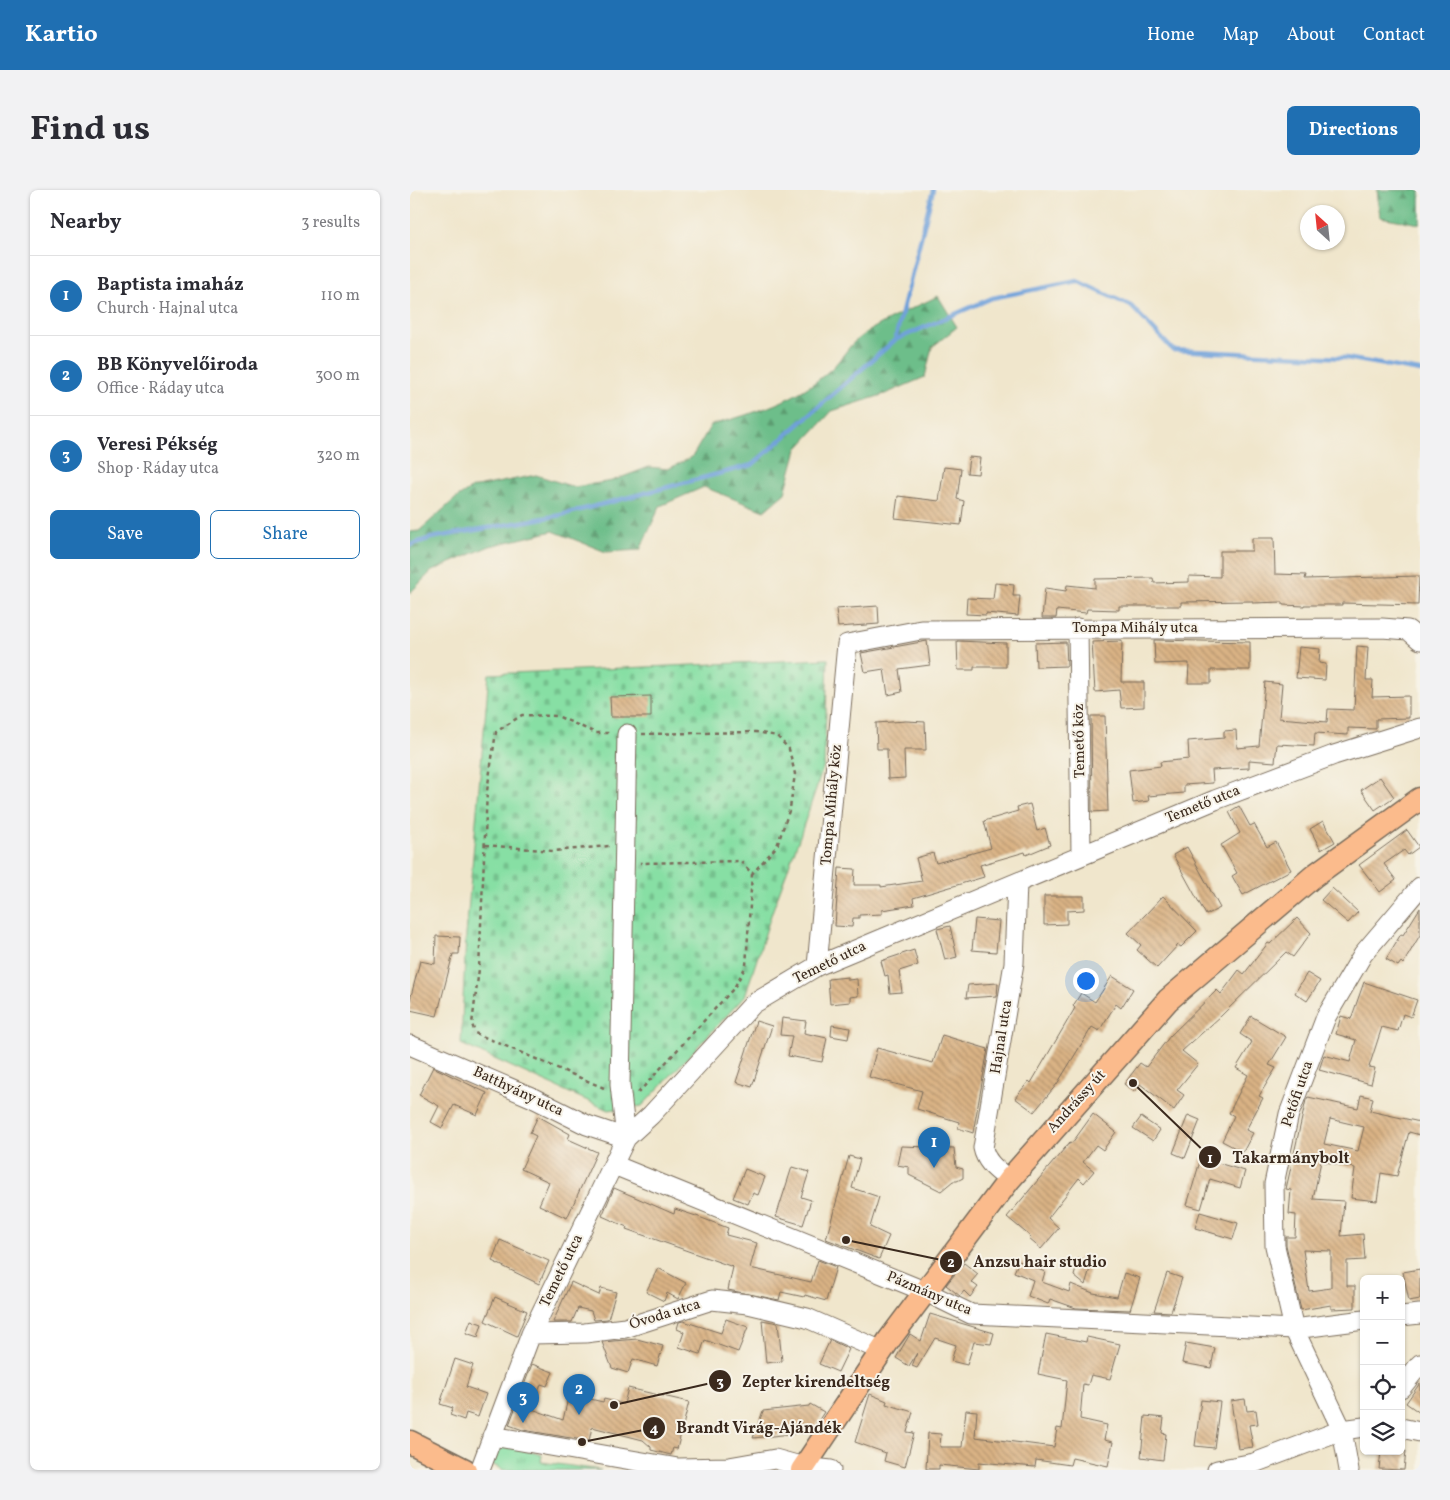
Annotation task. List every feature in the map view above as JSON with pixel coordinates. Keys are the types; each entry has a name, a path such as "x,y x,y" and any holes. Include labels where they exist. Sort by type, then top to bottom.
{"main road":[{"name":"Andrássy út","path":"803,1468 924,1291 1009,1180 1168,1000 1315,875 1420,799"},
{"path":"410,1442 464,1470"}],"street":[{"name":"Tompa Mihály utca","path":"847,644 921,630 1078,628 1382,628 1408,630 1420,640"},
{"name":"Temető köz","path":"1078,628 1081,854"},
{"name":"Tompa Mihály köz","path":"817,966 847,644"},
{"name":"Temető utca","path":"480,1470 531,1334 626,1138 651,1115 753,1004 817,966 1017,883 1081,854 1334,755 1420,728"},
{"path":"626,1138 621,1094 627,734"},
{"name":"Hajnal utca","path":"1009,1180 992,1166 985,1157 984,1148 1014,963 1017,883"},
{"name":"Petőfi utca","path":"1349,1470 1342,1430 1294,1329 1275,1246 1274,1184 1289,1114 1331,1009 1363,954 1420,887"},
{"name":"Batthyány utca","path":"410,1045 531,1097 588,1125 626,1138"},
{"name":"Pázmány utca","path":"614,1165 924,1291 970,1314 1294,1329 1360,1321"},
{"name":"Óvoda utca","path":"531,1334 585,1334 625,1328 712,1300 748,1304 807,1318 882,1351"},
{"path":"1405,1316 1420,1314"},
{"path":"1405,1383 1420,1364"},
{"path":"1217,1470 1254,1463 1342,1430 1360,1428"},
{"path":"1405,1429 1420,1432"},
{"path":"492,1436 678,1468 729,1467 775,1458 803,1468 832,1470"}],"path":[{"path":"522,715 557,716 596,733 756,732 777,736 789,749 795,774 790,808 777,846 752,874 746,966 734,988 638,1094 621,1094 601,1087 475,1033 472,1024 479,969 484,845 487,791 496,732 522,715"},
{"path":"484,845 553,851 741,861 752,874"}],"green space":[{"path":"1377,190 1420,190 1420,224 1380,217"},
{"path":"938,296 957,327 932,347 925,377 885,394 832,411 797,449 785,493 764,511 704,487 660,506 640,550 606,552 553,531 490,546 432,571 410,593 410,532 419,531 455,499 472,488 536,475 574,487 612,481 649,467 668,469 692,457 711,425 744,416 790,398 804,390 831,369 852,344 868,331"},
{"path":"828,659 824,765 772,912 745,996 642,1106 608,1110 461,1044 466,935 489,674"},
{"path":"496,1442 542,1455 541,1462 601,1470 504,1470 489,1463"}],"building":[{"path":"969,457 980,458 978,474 967,473"},
{"path":"944,467 961,469 957,499 964,501 961,525 895,518 898,496 939,501"},
{"path":"1252,538 1274,538 1275,574 1306,575 1305,579 1419,576 1418,605 1342,603 1342,605 1304,606 1283,605 1283,602 1181,602 1181,606 1119,606 1119,610 1087,609 1086,613 1057,610 1056,618 1042,618 1045,588 1066,591 1067,585 1095,588 1095,579 1153,578 1154,583 1189,582 1189,576 1220,577 1220,551 1252,551"},
{"path":"995,583 1014,585 1013,596 1020,596 1018,616 986,613 986,615 966,614 967,598 993,599"},
{"path":"878,606 879,624 838,627 836,609"},
{"path":"1154,640 1250,642 1250,670 1211,670 1211,683 1188,683 1189,663 1155,664"},
{"path":"927,641 930,665 899,669 902,692 888,695 884,669 865,672 861,653"},
{"path":"957,641 1006,643 1006,667 974,667 974,670 958,670"},
{"path":"1122,641 1121,682 1144,682 1144,707 1121,708 1119,690 1095,692 1092,642"},
{"path":"1066,642 1067,666 1036,667 1035,643"},
{"path":"1357,646 1368,647 1366,680 1373,680 1372,697 1409,696 1409,718 1376,719 1376,729 1348,728 1348,735 1315,733 1314,746 1277,744 1275,762 1249,760 1249,768 1212,770 1213,783 1184,785 1184,793 1148,796 1149,801 1133,803 1129,770 1161,766 1160,762 1189,759 1188,741 1224,738 1224,731 1236,730 1237,748 1259,746 1265,682 1282,684 1279,718 1327,722 1328,709 1354,710"},
{"path":"1299,647 1320,649 1319,663 1326,664 1325,680 1296,678"},
{"path":"651,696 651,717 611,717 610,697"},
{"path":"1091,716 1105,716 1108,811 1092,812"},
{"path":"925,722 926,750 904,750 905,778 888,779 887,749 877,749 876,723"},
{"path":"1380,777 1394,797 1375,810 1361,790"},
{"path":"1030,804 1037,831 1045,828 1050,845 1026,855 1025,852 980,865 984,877 913,898 914,905 882,910 882,914 859,915 859,918 853,918 852,927 835,926 839,868 855,869 854,885 881,885 881,887 922,881 916,858 933,853 936,863 991,848 984,821 1018,811 1017,807"},
{"path":"1239,806 1250,826 1254,824 1267,847 1276,842 1291,870 1243,895 1232,876 1237,873 1221,845 1240,833 1229,812"},
{"path":"1323,821 1335,842 1321,850 1310,829"},
{"path":"1407,830 1419,847 1408,855 1404,850 1384,864 1396,880 1380,892 1359,865"},
{"path":"1187,847 1220,908 1206,915 1173,855"},
{"path":"1332,888 1358,912 1348,923 1321,900"},
{"path":"1044,896 1084,896 1084,910 1067,911 1067,924 1044,925"},
{"path":"1163,896 1197,931 1181,947 1178,945 1157,968 1137,950 1141,945 1128,933"},
{"path":"1420,908 1420,935 1403,964 1401,962 1398,966 1386,959"},
{"path":"1297,918 1311,933 1293,957 1286,952 1221,1016 1182,1051 1198,1064 1177,1090 1184,1095 1174,1110 1140,1084 1134,1092 1124,1084 1140,1063 1146,1067 1170,1036 1217,990 1221,994 1239,970 1244,974 1268,943 1270,944"},
{"path":"975,919 999,921 996,952 972,950"},
{"path":"950,926 957,957 945,960 937,929"},
{"path":"436,936 460,937 459,954 453,954 437,1016 410,1010 410,1000 420,961 435,964"},
{"path":"914,950 918,965 899,971 902,992 890,993 888,975 885,976 881,961"},
{"path":"1307,973 1320,981 1307,1001 1295,993"},
{"path":"1112,976 1133,989 1121,1008 1116,1004 1099,1031 1092,1027 1057,1084 1034,1112 1015,1098 1029,1081 1031,1083 1075,1008 1073,1006 1081,993 1095,1002"},
{"path":"848,977 848,980 857,979 858,996 850,997 850,1002 830,1004 828,979"},
{"path":"1364,982 1417,1000 1411,1017 1403,1014 1398,1031 1382,1027 1369,1067 1375,1068 1371,1084 1319,1070 1324,1055 1350,1062 1356,1040 1336,1034 1341,1016 1351,1019"},
{"path":"998,983 997,996 966,998 968,985"},
{"path":"1251,1016 1286,1037 1269,1065 1276,1068 1259,1096 1263,1098 1246,1130 1253,1133 1243,1152 1222,1141 1234,1116 1229,1113 1248,1075 1236,1068 1252,1042 1240,1034"},
{"path":"782,1018 806,1021 804,1033 827,1038 822,1062 788,1056 792,1036 780,1035"},
{"path":"756,1021 772,1026 752,1087 736,1082"},
{"path":"832,1025 850,1028 848,1039 831,1036"},
{"path":"942,1035 988,1049 973,1133 958,1128 959,1122 917,1109 922,1091 869,1077 877,1048 933,1063"},
{"path":"433,1067 487,1093 477,1115 454,1105 442,1128 431,1122 439,1106 419,1095"},
{"path":"1361,1095 1373,1098 1370,1111 1420,1122 1420,1135 1409,1132 1397,1176 1381,1173 1377,1201 1351,1198 1355,1168 1321,1161 1313,1199 1344,1201 1341,1236 1363,1234 1365,1260 1347,1261 1347,1286 1355,1286 1355,1308 1331,1309 1331,1305 1301,1310 1286,1245 1286,1237 1295,1237 1296,1215 1289,1214 1291,1190 1286,1189 1306,1100 1308,1097 1358,1108","holes":["1330,1119 1364,1127 1358,1151 1324,1144","1303,1250 1331,1251 1331,1288 1309,1291"]},
{"path":"1093,1114 1116,1132 1103,1150 1096,1145 1083,1162 1094,1171 1084,1183 1079,1178 1048,1218 1059,1228 1041,1249 1029,1239 1031,1237 1007,1217 1070,1142 1072,1143"},
{"path":"1188,1115 1200,1120 1185,1158 1173,1153"},
{"path":"538,1116 570,1134 568,1139 597,1152 567,1218 539,1205 549,1182 521,1169 536,1136 530,1133"},
{"path":"1141,1117 1160,1130 1153,1141 1133,1128"},
{"path":"901,1146 954,1148 956,1167 963,1169 963,1178 953,1181 941,1191 909,1175 909,1167 897,1165"},
{"path":"849,1156 860,1159 852,1188 879,1197 870,1227 889,1236 879,1259 826,1239"},
{"path":"1201,1158 1245,1171 1240,1188 1210,1179 1201,1209 1187,1205"},
{"path":"792,1167 809,1172 801,1197 811,1200 803,1225 776,1217"},
{"path":"745,1169 765,1177 758,1195 753,1193 748,1204 733,1198"},
{"path":"614,1188 674,1214 675,1209 728,1228 726,1235 757,1243 750,1268 811,1282 818,1260 836,1267 826,1301 805,1295 804,1297 781,1292 779,1300 728,1290 733,1267 626,1229 627,1227 602,1216"},
{"path":"1200,1212 1238,1223 1233,1239 1195,1228"},
{"path":"500,1240 549,1261 539,1284 492,1261"},
{"path":"1079,1258 1092,1262 1085,1285 1074,1276"},
{"path":"1019,1261 1045,1272 1042,1282 1069,1292 1071,1284 1093,1293 1117,1297 1124,1273 1140,1278 1130,1310 1076,1308 1050,1299 1048,1304 1028,1296 1033,1280 1014,1272"},
{"path":"964,1263 978,1274 971,1282 978,1287 970,1297 964,1291 960,1296 946,1285"},
{"path":"658,1268 686,1283 678,1299 667,1293 664,1301 646,1292"},
{"path":"1420,1269 1420,1299 1409,1301 1403,1272"},
{"path":"1167,1273 1182,1278 1171,1312 1154,1311"},
{"path":"571,1282 599,1295 601,1288 616,1292 608,1319 594,1320 591,1311 578,1308 572,1322 553,1322"},
{"path":"495,1297 527,1311 517,1336 485,1321"},
{"path":"930,1314 994,1333 991,1344 974,1342 967,1365 951,1361 956,1345 935,1338 917,1368 912,1366 917,1353 909,1366 896,1358 910,1334 921,1341"},
{"path":"726,1319 748,1327 738,1352 705,1340 700,1354 679,1347 684,1332 677,1329 679,1322 683,1321 721,1333"},
{"path":"471,1320 482,1324 478,1337 466,1333"},
{"path":"762,1320 778,1323 782,1361 766,1363"},
{"path":"1046,1334 1086,1342 1087,1337 1120,1344 1110,1379 1091,1375 1088,1385 1083,1384 1080,1419 1107,1425 1104,1440 1113,1442 1108,1466 1072,1458 1070,1465 1036,1460 1035,1467 979,1462 979,1469 939,1465 939,1469 926,1469 928,1433 941,1434 940,1447 962,1447 966,1410 977,1411 975,1437 1054,1447 1057,1428 1062,1429 1067,1380 1038,1374"},
{"path":"637,1339 663,1346 657,1366 633,1359 628,1373 612,1368 602,1342"},
{"path":"830,1340 849,1349 838,1372 819,1364"},
{"path":"1186,1343 1215,1348 1211,1368 1182,1363"},
{"path":"455,1359 473,1365 466,1387 486,1394 478,1417 466,1413 464,1420 450,1415 453,1408 440,1404"},
{"path":"532,1364 553,1372 547,1386 541,1384 532,1409 563,1420 569,1394 603,1402 604,1399 624,1404 628,1388 689,1402 677,1449 673,1448 671,1455 651,1450 651,1447 643,1440 592,1427 589,1441 523,1430 509,1425"},
{"path":"1420,1383 1420,1413 1406,1403"},
{"path":"870,1394 887,1401 886,1404 913,1412 907,1432 914,1433 905,1467 884,1461 886,1453 855,1442"},
{"path":"1245,1399 1247,1411 1256,1410 1258,1424 1249,1425 1253,1447 1238,1449 1231,1401"},
{"path":"1201,1400 1220,1402 1214,1448 1195,1446"},
{"path":"810,1404 824,1412 811,1432 753,1438 763,1411 809,1406"},
{"path":"1145,1416 1164,1418 1162,1433 1166,1434 1163,1460 1141,1457"},
{"path":"1406,1451 1404,1470 1379,1469 1381,1455 1405,1455"}],"waterway":[{"path":"410,545 431,538 561,515 752,465 895,340 933,190"},
{"path":"895,340 992,298 1077,281 1131,306 1173,350 1346,358 1420,371"}],"place":[{"name":"Takarmánybolt","path":"1133,1083"},
{"name":"Baptista imaház","path":"934,1168"},
{"name":"Anzsu hair studio","path":"846,1240"},
{"name":"Zepter kirendeltség","path":"614,1405"},
{"name":"BB Könyvelőiroda","path":"579,1415"},
{"name":"Veresi Pékség","path":"523,1423"},
{"name":"Brandt Virág-Ajándék","path":"582,1442"}]}
